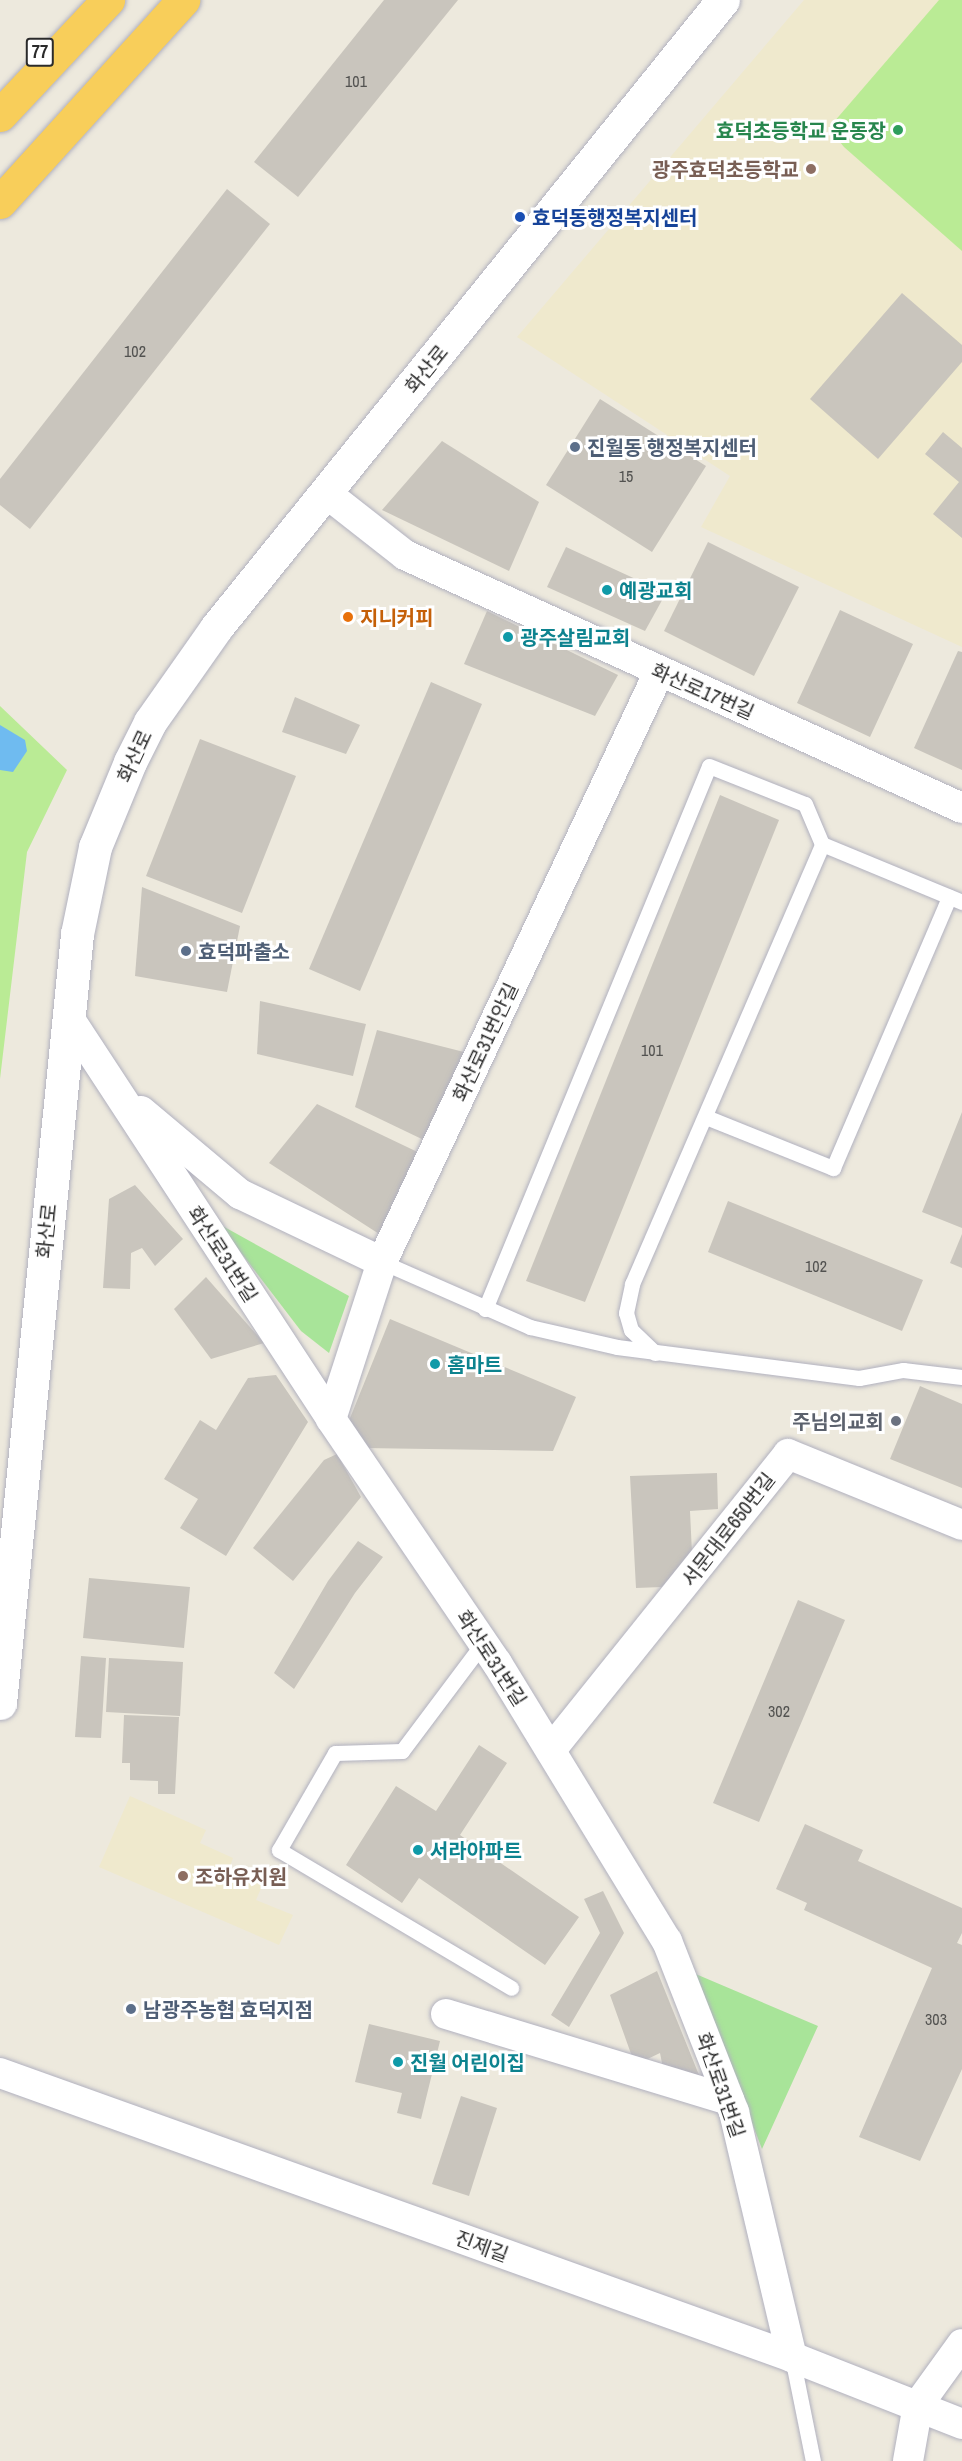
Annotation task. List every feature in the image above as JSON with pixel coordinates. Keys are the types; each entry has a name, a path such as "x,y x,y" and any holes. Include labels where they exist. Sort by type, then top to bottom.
{"highway":[{"name":"77","path":"0,103 80,0"},
{"path":"0,116 108,0"},
{"path":"0,202 183,0"}],"main road":[{"name":"화산로","path":"0,1703 69,1018 85,888 95,847 130,762 177,681 723,0"}],"street":[{"name":"화산로17번길","path":"326,493 405,555 962,808"},
{"name":"화산로31번안길","path":"332,1419 382,1262 659,672"},
{"name":"화산로31번길","path":"69,1018 332,1419 483,1643 667,1941 729,2100 792,2357"},
{"path":"112,1085 240,1194 382,1262"},
{"name":"서문대로650번길","path":"551,1750 788,1454 962,1525"},
{"path":"446,2014 729,2100"},
{"name":"진제길","path":"0,2073 792,2357 962,2424"},
{"path":"908,2461 918,2405 962,2344"}],"lane":[{"path":"485,1310 709,766 804,804 822,844 956,900 833,1168 706,1117"},
{"path":"655,1353 631,1330 627,1313 632,1284 822,844"},
{"path":"382,1262 485,1310 530,1327 655,1353 859,1378 903,1370 962,1377"},
{"path":"483,1643 402,1751 335,1754 279,1850 511,1988"},
{"path":"792,2357 813,2461"}],"shaded area":[{"name":"광주효덕초등학교","path":"804,0 962,0 962,647 701,527 730,476 517,337"},
{"name":"조하유치원","path":"130,1796 206,1830 200,1843 233,1858 229,1869 263,1884 256,1900 293,1915 279,1945 99,1867"}],"green space":[{"name":"효덕초등학교 운동장","path":"939,0 962,0 962,251 844,147 836,137 833,123"},
{"path":"0,706 67,770 27,852 0,1079"},
{"path":"219,1224 349,1296 329,1353 301,1331"},
{"path":"691,1972 818,2026 762,2149 702,1993"}],"water":[{"path":"0,725 25,740 27,751 13,772 0,770"}],"building":[{"path":"384,0 458,0 298,197 254,162"},
{"path":"227,189 270,224 30,529 0,505 0,479"},
{"path":"902,293 962,345 962,362 878,459 810,399"},
{"path":"600,399 706,466 652,552 546,485"},
{"path":"943,432 962,448 962,538 933,514 959,482 925,454"},
{"path":"442,441 539,502 509,571 382,510"},
{"path":"708,542 799,587 754,676 664,631"},
{"name":"예광교회","path":"566,547 666,593 645,631 547,587"},
{"path":"840,610 913,644 870,737 797,703"},
{"name":"광주살림교회","path":"487,611 618,675 595,716 464,664"},
{"path":"958,651 962,652 962,770 914,748"},
{"path":"431,682 482,704 360,991 309,969"},
{"path":"295,697 360,725 346,754 282,732"},
{"path":"200,739 296,776 242,913 146,876"},
{"path":"720,795 779,820 585,1302 526,1281"},
{"name":"효덕파출소","path":"142,887 240,926 227,992 135,976"},
{"path":"260,1001 366,1024 353,1076 257,1054"},
{"path":"377,1030 464,1052 428,1142 355,1107"},
{"path":"317,1104 428,1157 390,1241 269,1163"},
{"path":"962,1112 962,1228 922,1212"},
{"path":"135,1185 183,1239 155,1266 142,1248 131,1253 130,1289 103,1288 109,1199"},
{"path":"728,1201 923,1280 902,1331 708,1252"},
{"path":"962,1234 962,1268 950,1263"},
{"path":"206,1277 264,1343 211,1359 174,1309"},
{"name":"홈마트","path":"390,1319 576,1397 553,1451 364,1448 348,1423"},
{"path":"276,1375 308,1422 226,1556 180,1528 198,1499 164,1479 200,1420 216,1430 248,1378"},
{"path":"920,1386 962,1404 962,1488 890,1459"},
{"path":"337,1454 361,1497 293,1581 253,1548 324,1460"},
{"path":"717,1473 718,1509 690,1511 692,1553 662,1587 636,1588 630,1476"},
{"path":"358,1541 383,1557 355,1593 294,1689 274,1673 328,1581"},
{"path":"89,1578 190,1587 184,1648 83,1638"},
{"path":"798,1600 845,1620 759,1822 713,1803"},
{"path":"81,1656 106,1658 101,1738 75,1737"},
{"path":"109,1658 183,1662 180,1716 106,1712"},
{"path":"124,1715 179,1717 175,1794 158,1794 158,1781 130,1780 130,1763 122,1763"},
{"name":"서라아파트","path":"479,1745 507,1763 460,1835 579,1917 545,1965 419,1878 402,1903 346,1865 396,1786 436,1811"},
{"path":"805,1824 863,1850 858,1861 962,1908 962,1933 957,1943 962,1945 962,2069 920,2161 859,2137 932,1968 804,1910 807,1903 776,1889"},
{"path":"603,1891 624,1933 569,2027 551,2015 600,1933 584,1899"},
{"path":"657,1971 701,2080 663,2068 660,2053 635,2065 610,1995"},
{"name":"진월 어린이집","path":"369,2024 440,2041 421,2119 397,2113 402,2093 355,2082"},
{"path":"461,2096 497,2108 469,2196 432,2184"}],"place":[{"name":"효덕초등학교 운동장","path":"898,130"},
{"name":"광주효덕초등학교","path":"811,169"},
{"name":"효덕동행정복지센터","path":"520,217"},
{"name":"진월동 행정복지센터","path":"575,447"},
{"name":"예광교회","path":"607,590"},
{"name":"지니커피","path":"348,617"},
{"name":"광주살림교회","path":"508,637"},
{"name":"효덕파출소","path":"186,951"},
{"name":"홈마트","path":"435,1364"},
{"name":"주님의교회","path":"896,1421"},
{"name":"서라아파트","path":"418,1850"},
{"name":"조하유치원","path":"183,1876"},
{"name":"남광주농협 효덕지점","path":"131,2009"},
{"name":"진월 어린이집","path":"398,2062"}]}
